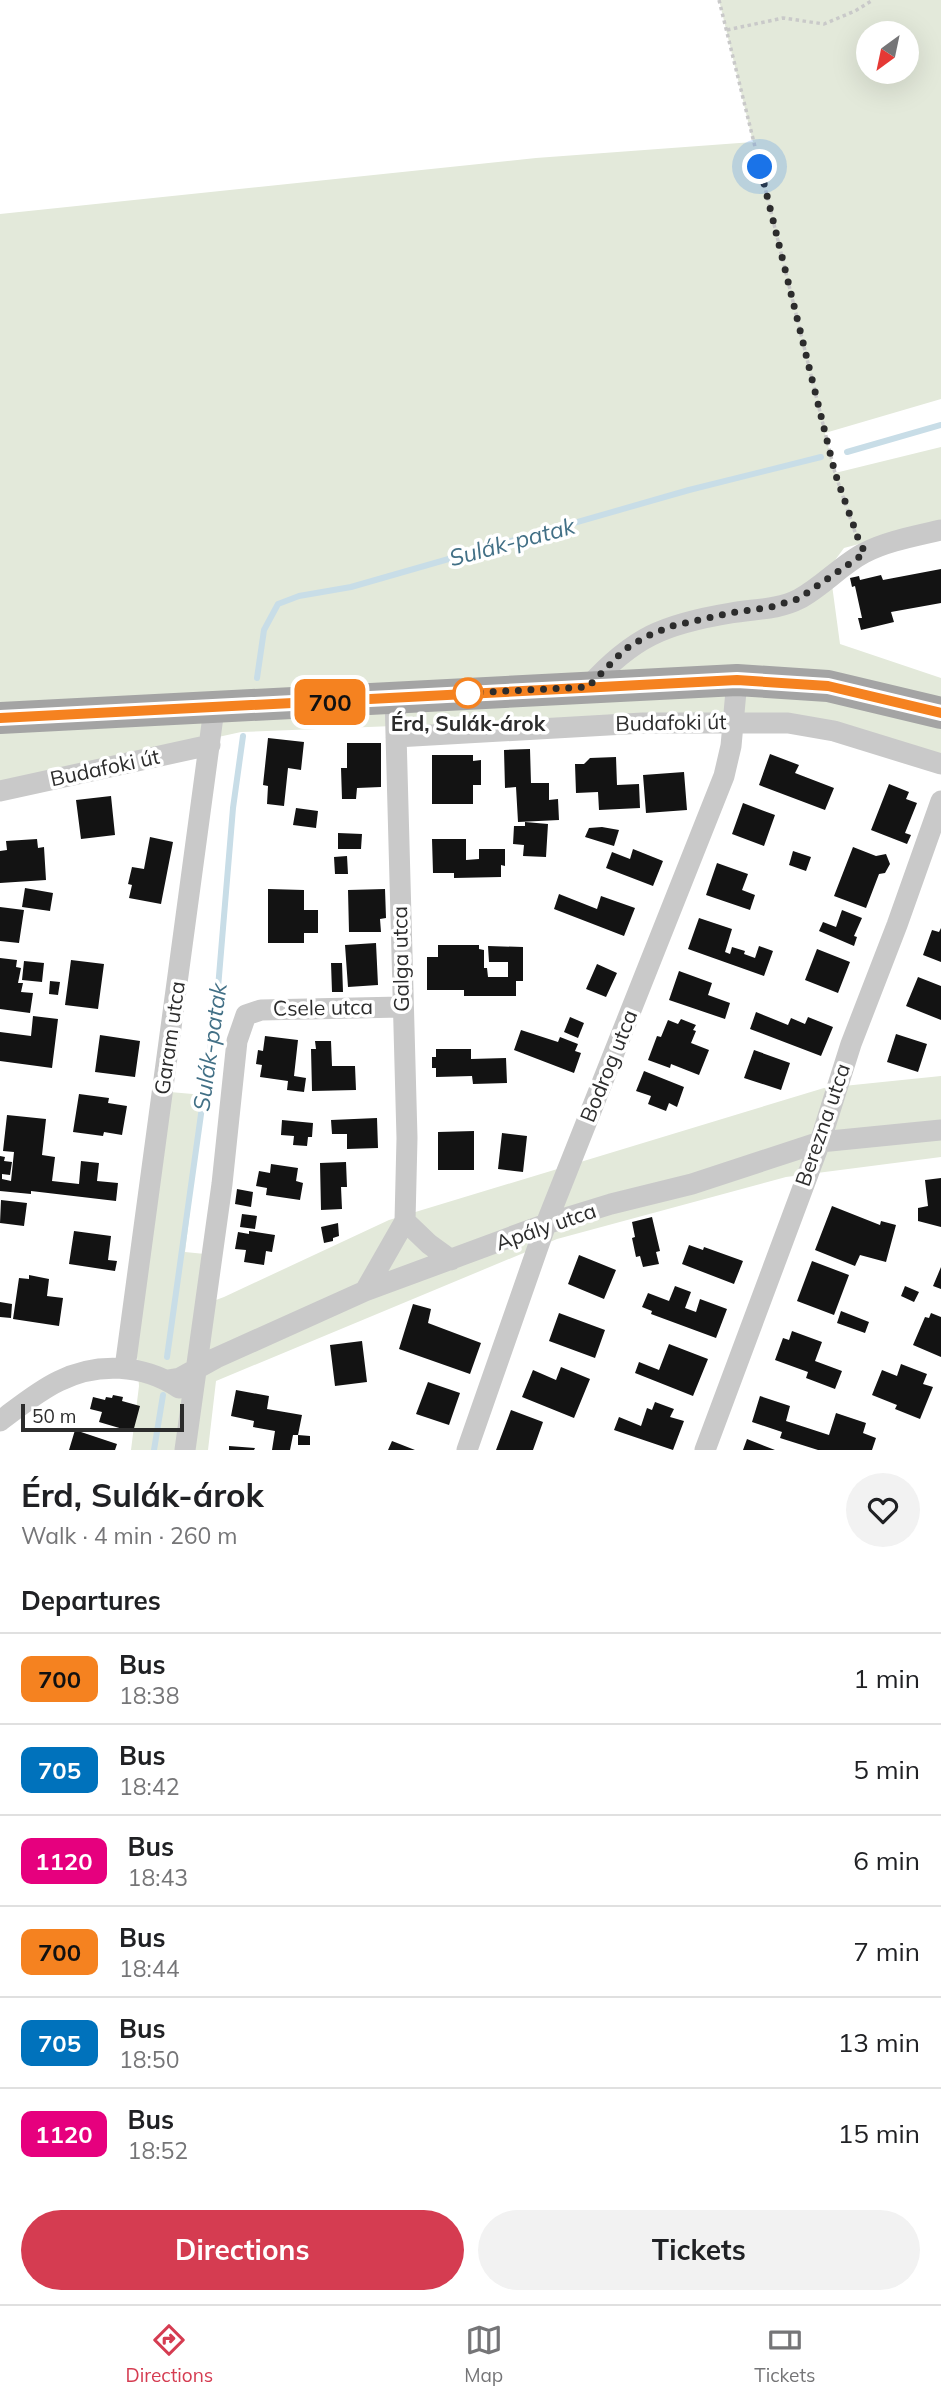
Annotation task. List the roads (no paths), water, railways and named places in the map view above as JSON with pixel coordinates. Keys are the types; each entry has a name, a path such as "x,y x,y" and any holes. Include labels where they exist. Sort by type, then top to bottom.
{"main road":[{"name":"Budafoki út","path":"0,718 737,680 828,686 941,713"}],"street":[{"path":"588,687 624,650 645,637 672,626 771,607 798,599 865,553 896,541 941,530"},
{"name":"Bodrog utca","path":"467,1450 546,1224 724,776 731,746 737,680"},
{"name":"Galga utca","path":"365,1291 405,1221 407,1138 401,1007 395,697"},
{"name":"Garam utca","path":"125,1368 214,709"},
{"name":"Budafoki út","path":"396,737 643,723 810,725 941,764"},
{"name":"Budafoki út","path":"0,791 210,745"},
{"name":"Berezna utca","path":"705,1450 820,1142 851,1044 941,801"},
{"name":"Csele utca","path":"196,1370 222,1184 237,1041 246,1016 261,1010 290,1007 401,1007"},
{"name":"Apály utca","path":"168,1380 196,1370 216,1357 365,1291 546,1224 611,1204 692,1184 820,1142 941,1130"},
{"path":"405,1221 451,1260"},
{"path":"0,1421 60,1380 90,1370 125,1368 142,1370 168,1380 180,1389 187,1398 190,1418"},
{"path":"185,1450 196,1370"}],"waterway":[{"name":"Sulák-patak","path":"847,452 941,425"},
{"name":"Sulák-patak","path":"257,678 264,630 278,604 299,596 351,587 689,490 821,457"},
{"name":"Sulák-patak","path":"167,1357 217,1000 233,808 243,736"},
{"name":"Sulák-patak","path":"154,1450 163,1395"}],"place":[{"name":"Érd, Sulák-árok","path":"468,693"}]}
